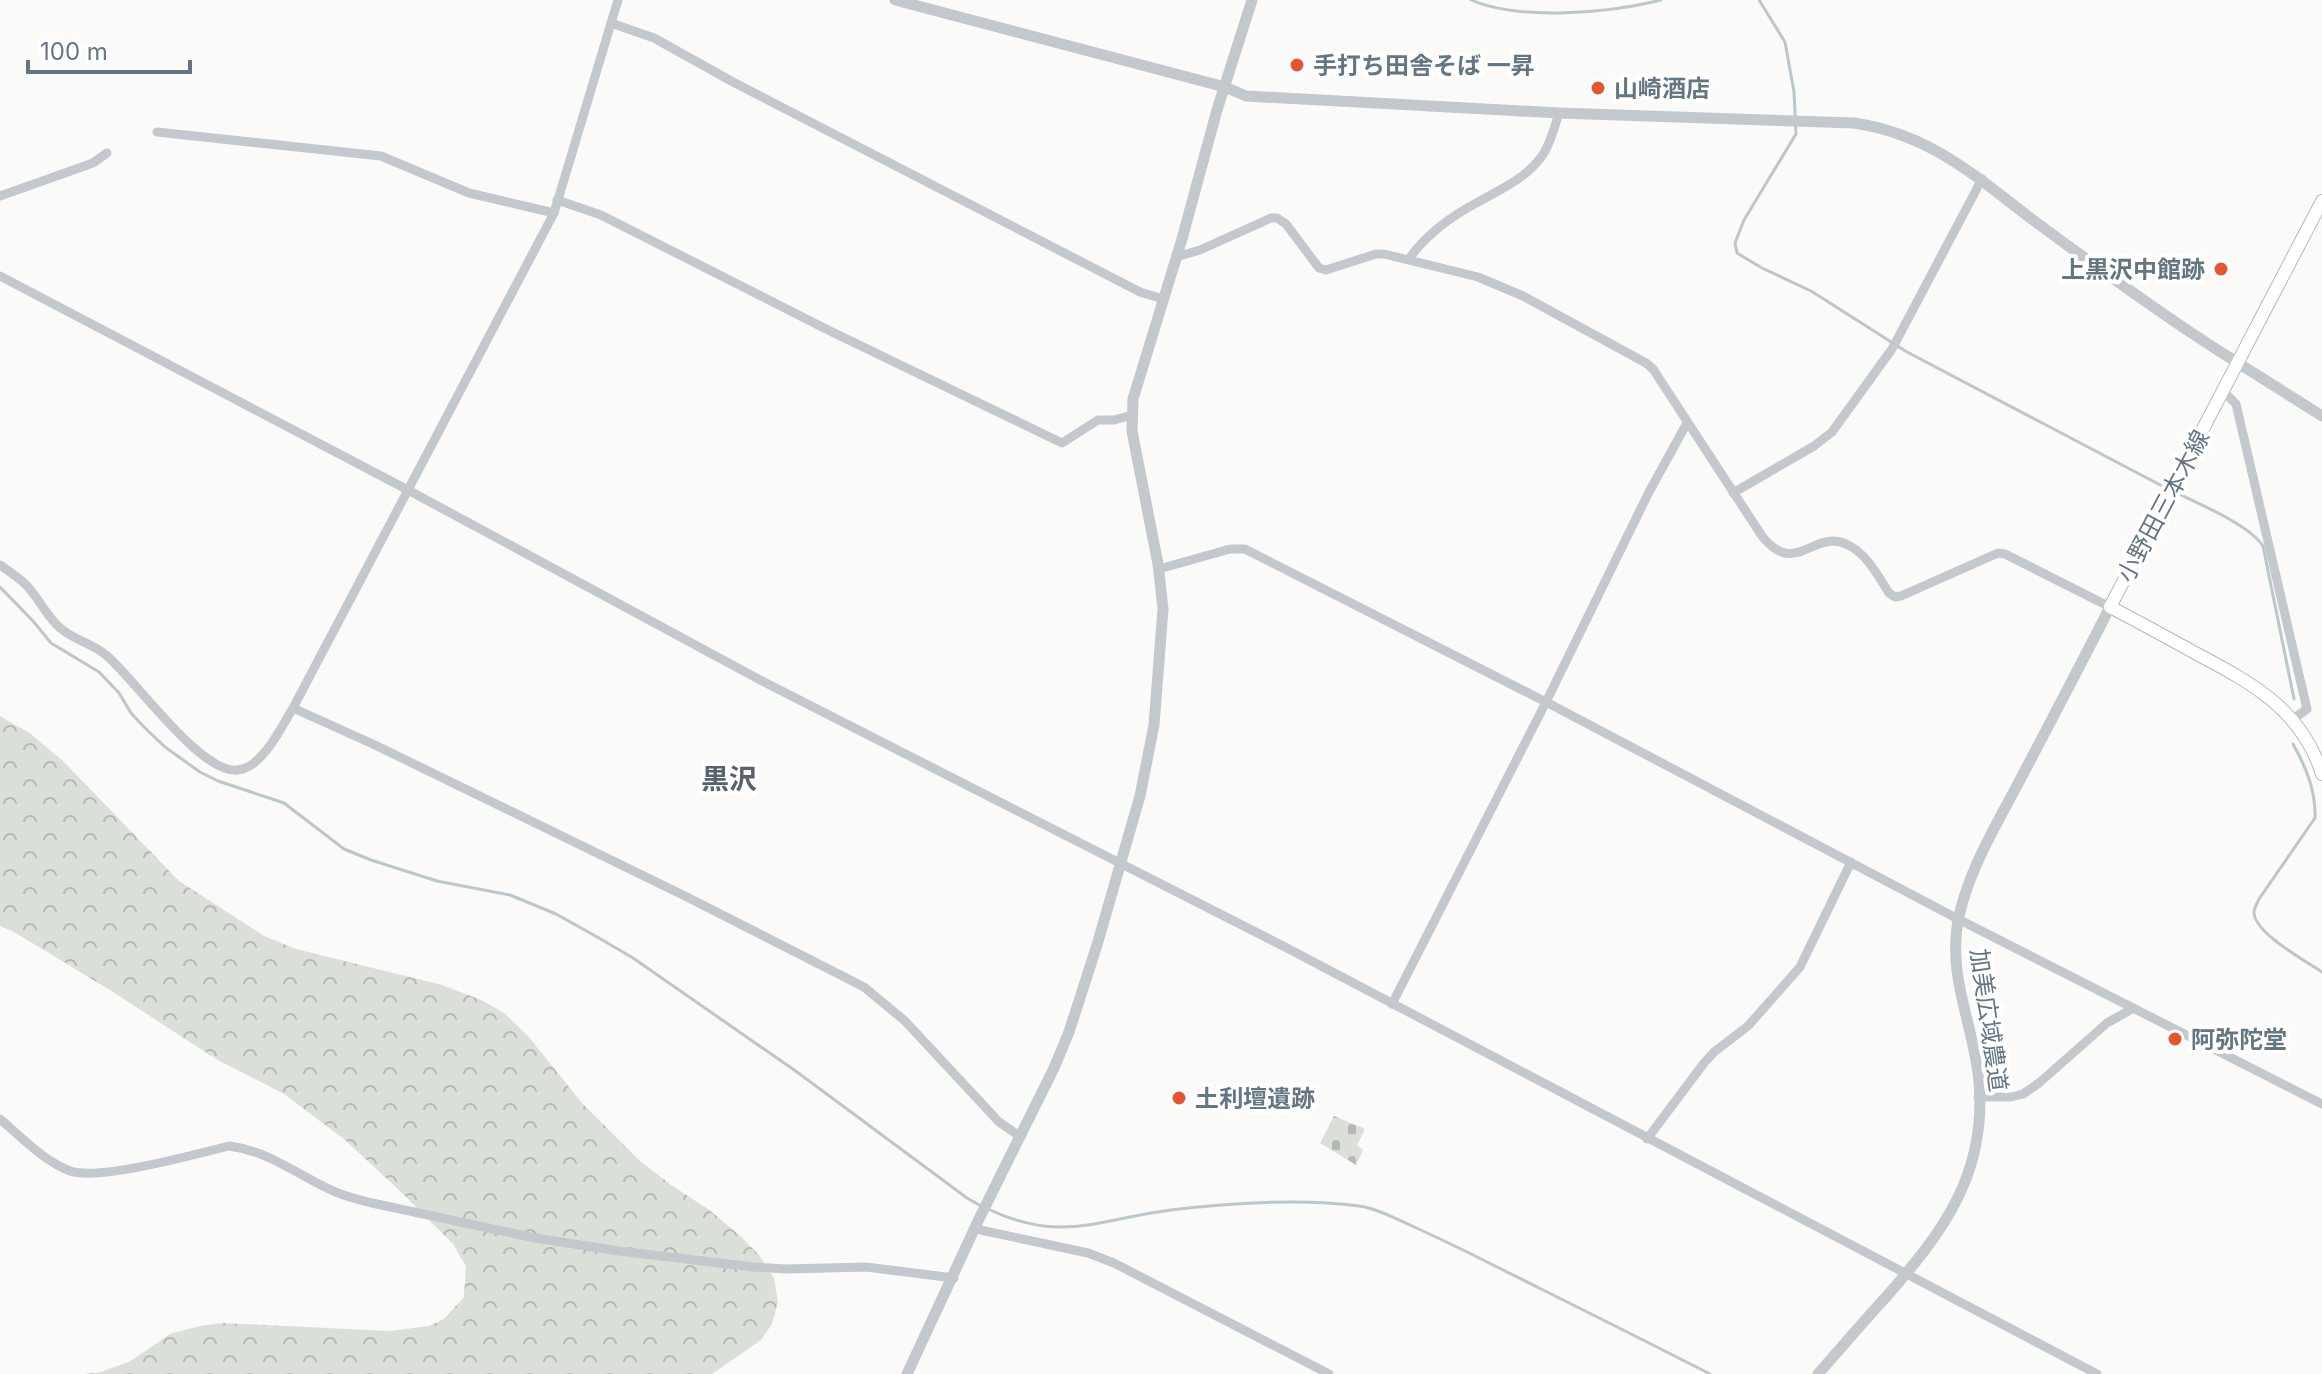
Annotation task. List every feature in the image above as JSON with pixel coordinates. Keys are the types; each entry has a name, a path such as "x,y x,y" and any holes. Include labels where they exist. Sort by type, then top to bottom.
{"main road":[{"name":"小野田三本木線","path":"2322,201 2110,607 2252,684 2274,701 2304,737 2322,774"}],"street":[{"path":"0,565 20,579 62,630 105,654 188,743 207,759 231,771 242,770 259,759 293,708 554,213 618,0"},
{"path":"895,0 1225,87 1246,96 1559,113 1803,120 1854,123 1896,131 1933,148 1982,179 2168,317 2322,416"},
{"path":"907,1374 1069,1032 1140,796 1154,725 1163,609 1159,569 1132,431 1132,415 1137,384 1252,0"},
{"path":"611,23 654,38 989,216 1140,292 1163,299"},
{"path":"1409,259 1421,243 1446,221 1527,173 1550,142 1559,113"},
{"path":"157,132 381,156 469,193 554,213"},
{"path":"0,196 93,163 107,153"},
{"path":"1733,493 1814,446 1832,432 1892,349 1982,179"},
{"path":"557,200 601,215 828,330 1062,443 1098,420 1132,415"},
{"path":"1176,257 1277,218 1286,224 1319,268 1326,270 1376,254 1392,254 1478,277 1523,296 1653,369 1733,493 1774,550 1781,554 1795,553 1825,542 1847,544 1860,554 1895,597 1998,553 2005,554 2110,607"},
{"path":"0,276 408,490 764,682 1170,888 2097,1374"},
{"path":"2223,391 2236,404 2307,709 2292,720"},
{"path":"1392,1004 1649,492 1687,423"},
{"path":"1159,569 1230,549 1245,549 1546,702 2132,1009 2322,1104"},
{"name":"加美広域農道","path":"1818,1374 1935,1238 1955,1206 1971,1166 1978,1128 1979,1083 1959,993 1955,960 1958,919 1981,855 2110,607"},
{"path":"293,708 375,745 842,974 888,1005 999,1122 1021,1137"},
{"path":"1647,1139 1704,1063 1748,1026 1800,967 1851,862"},
{"path":"1978,1097 2023,1094 2107,1023 2132,1009"},
{"path":"0,1119 33,1147 73,1172 103,1173 229,1146 248,1148 276,1159 346,1196 535,1238 753,1267 866,1267 954,1278"},
{"path":"978,1224 1088,1253 1114,1263 1329,1374"}],"green space":[{"path":"0,716 31,734 63,761 179,881 264,936 296,949 442,985 504,1013 528,1036 582,1103 639,1160 708,1209 759,1255 774,1278 778,1302 772,1324 761,1340 712,1374 85,1374 129,1362 170,1334 200,1326 222,1323 390,1331 429,1326 444,1319 464,1297 466,1266 453,1244 400,1191 345,1140 284,1094 216,1059 110,990 0,926"},
{"path":"1334,1116 1365,1129 1357,1145 1363,1150 1356,1165 1320,1143"}],"waterway":[{"path":"1471,0 1491,7 1539,13 1591,11 1661,0"},
{"path":"1759,0 1785,42 1794,92 1796,134 1744,220 1735,243 1737,253 1811,291 1907,352 2166,488"},
{"path":"2173,491 2247,530 2263,546 2294,699"},
{"path":"0,587 51,643 99,672 144,727 165,747 200,772 284,803 344,849 371,860 437,881 510,895 556,914 633,958 981,1206"},
{"path":"2293,744 2309,780 2315,818 2259,899 2254,911 2256,919 2270,937 2322,972"},
{"path":"988,1209 1037,1225 1059,1227 1171,1210 1241,1204 1313,1202 1365,1207 1459,1248 1710,1374"}],"place":[{"name":"手打ち田舎そば 一昇","path":"1297,65"},
{"name":"山崎酒店","path":"1598,88"},
{"name":"上黒沢中館跡","path":"2221,269"},
{"name":"阿弥陀堂","path":"2175,1039"},
{"name":"土利壇遺跡","path":"1179,1098"}],"district":[{"name":"黒沢","path":"729,779"}]}
